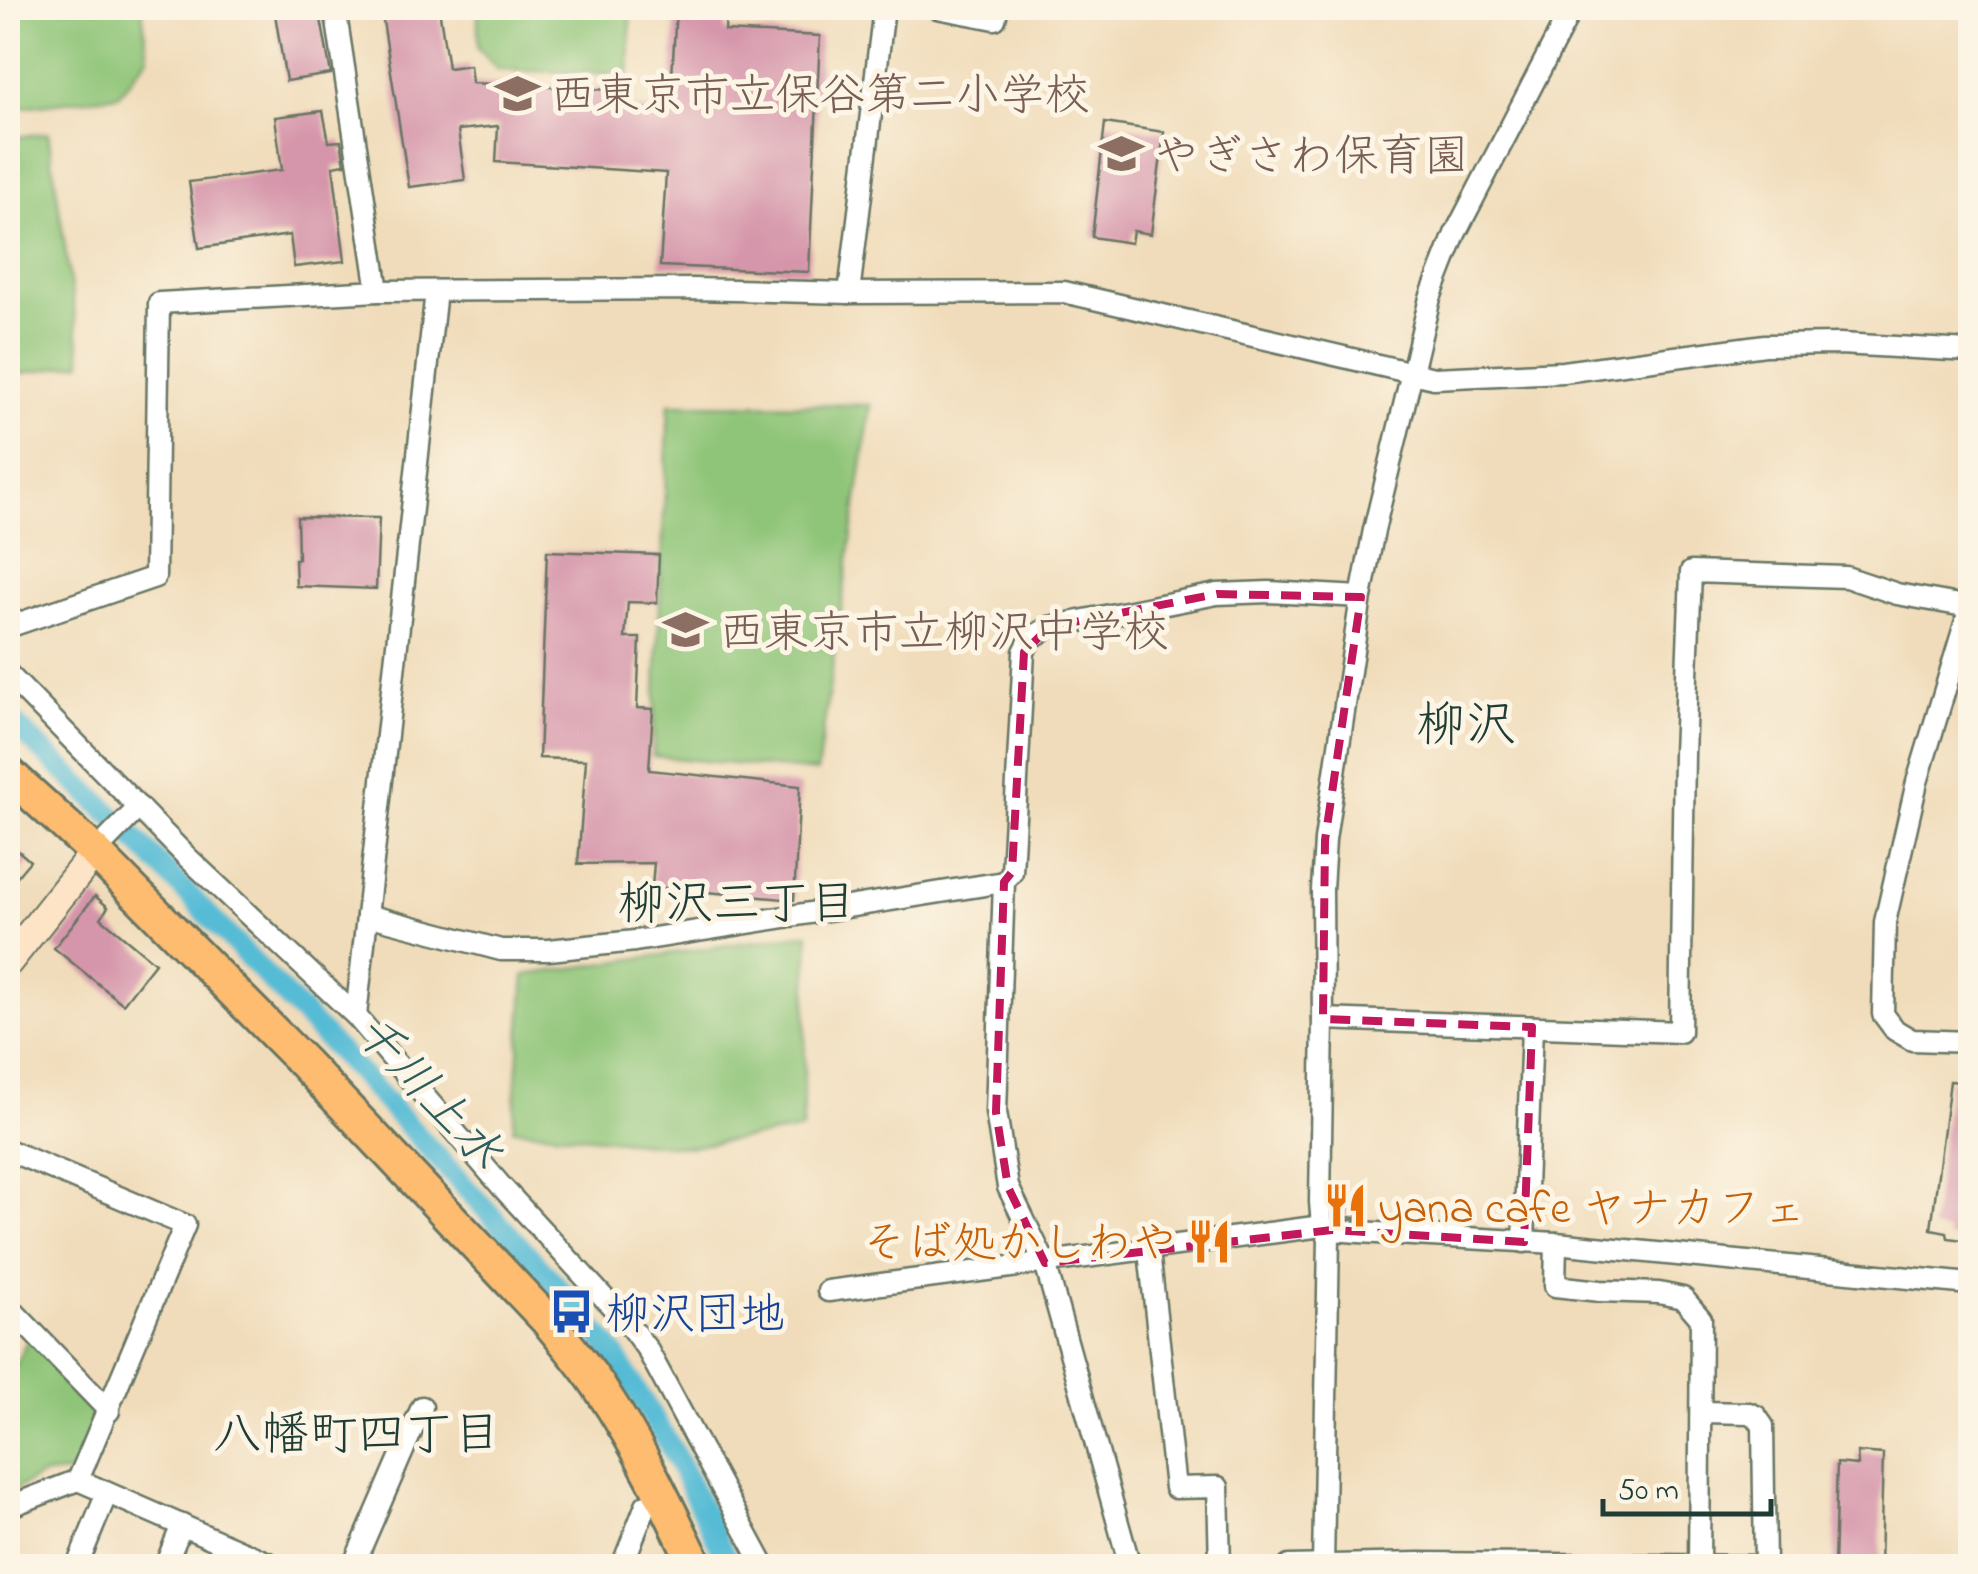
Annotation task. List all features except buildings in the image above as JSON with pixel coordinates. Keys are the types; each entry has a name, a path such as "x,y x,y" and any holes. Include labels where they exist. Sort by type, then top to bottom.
{"main road":[{"path":"8,773 95,852 304,1063 547,1320 598,1384 636,1446 696,1566"}],"street":[{"path":"335,8 378,291"},
{"path":"849,293 884,8"},
{"path":"937,8 995,19 998,8"},
{"path":"1323,1566 1329,1237 1322,1226 1320,1202 1322,890 1361,597 1430,298 1455,234 1572,8"},
{"path":"8,627 154,576 159,303 378,291 1064,292 1434,378 1563,372 1764,345 1840,344 1970,351"},
{"path":"356,1016 436,291"},
{"path":"1323,1019 1680,1032 1691,572 1846,577 1898,594 1970,607 1917,782 1885,922 1883,1014 1894,1030 1912,1040 1970,1042"},
{"path":"1130,1566 1045,1263 1008,1187 996,1112 1004,882 1012,872 1024,652 1031,638 1049,627 1217,594 1269,592 1361,597"},
{"path":"8,674 187,856 356,1016 502,1188 629,1324 648,1350 764,1566"},
{"path":"8,962 95,852 139,808"},
{"path":"367,915 501,950 549,950 635,941 1004,882"},
{"path":"1524,1242 1532,1027"},
{"path":"8,1150 185,1225 78,1480"},
{"path":"828,1292 1322,1226 1332,1230 1556,1243 1970,1284"},
{"path":"1556,1243 1555,1286 1683,1298 1700,1320 1699,1565"},
{"path":"1149,1250 1175,1488 1218,1487 1220,1566"},
{"path":"12,1311 108,1411"},
{"path":"8,1338 12,1311"},
{"path":"353,1566 422,1406"},
{"path":"1289,1566 1419,1562 1765,1566 1763,1426 1749,1413 1701,1412"},
{"path":"8,1507 78,1480 275,1566"},
{"path":"77,1566 107,1492"},
{"path":"622,1566 646,1505 665,1501"},
{"path":"165,1566 182,1525"}],"highlighted area":[{"path":"1217,594 1361,597 1325,840 1323,1019 1532,1027 1524,1242 1332,1230 1045,1263 1008,1187 996,1112 1004,882 1012,872 1024,652 1049,627"}],"green space":[{"path":"8,8 142,8 148,57 118,95 8,109"},
{"path":"478,8 631,8 629,74 498,70 478,48"},
{"path":"48,133 82,363 8,376 8,138"},
{"path":"669,404 871,405 817,772 653,756"},
{"path":"809,933 802,1130 687,1147 513,1129 525,975"},
{"path":"29,1336 101,1411 73,1473 45,1474 8,1493 8,1382"}],"waterway":[{"name":"千川上水","path":"8,718 120,823 567,1297 614,1354 671,1448 730,1566"}],"place":[{"name":"西東京市立保谷第二小学校","path":"517,93"},
{"name":"やぎさわ保育園","path":"1121,154"},
{"name":"西東京市立柳沢中学校","path":"686,630"},
{"name":"yana cafe ヤナカフェ","path":"1345,1206"},
{"name":"そば処かしわや","path":"1210,1241"},
{"name":"柳沢団地","path":"572,1312"}],"district":[{"name":"柳沢","path":"1466,722"},
{"name":"柳沢三丁目","path":"737,901"},
{"name":"八幡町四丁目","path":"357,1432"}]}
